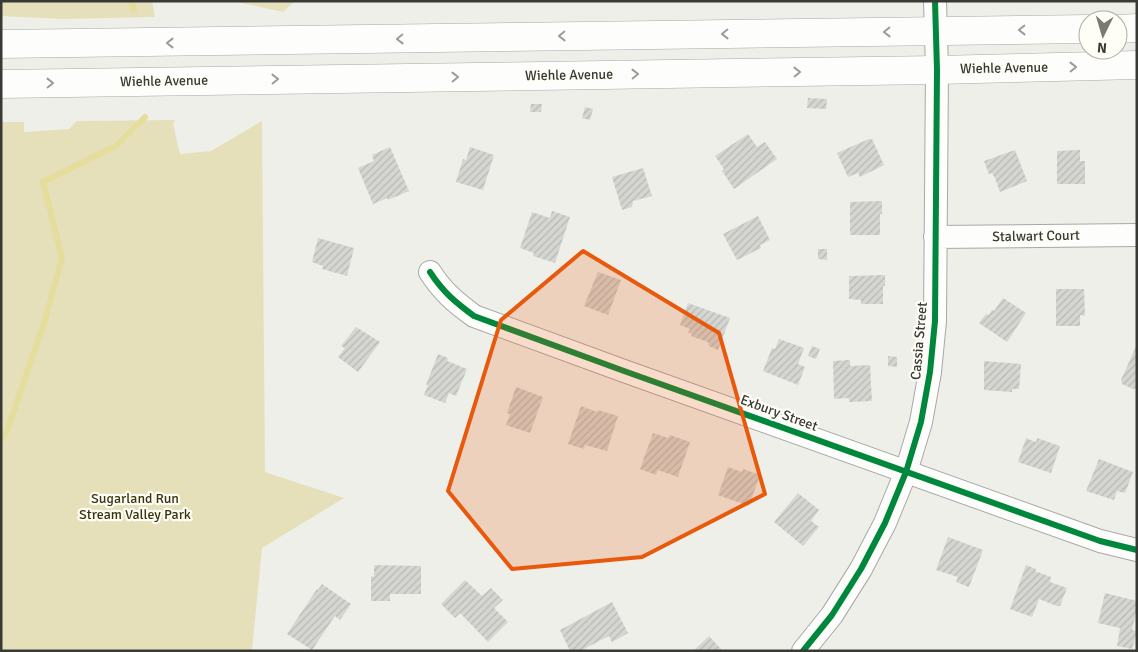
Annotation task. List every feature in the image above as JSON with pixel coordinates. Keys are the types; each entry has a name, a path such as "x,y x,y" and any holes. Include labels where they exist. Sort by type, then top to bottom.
{"main road":[{"path":"1,44 1078,29"},
{"name":"Wiehle Avenue","path":"1,84 937,70 1137,65"}],"street":[{"name":"Cassia Street","path":"803,651 832,615 861,569 886,523 906,472 921,422 930,372 935,321 936,1"},
{"name":"Stalwart Court","path":"936,237 1137,235"},
{"name":"Exbury Street","path":"430,272 453,301 474,316 1100,541 1137,550"}],"highlighted area":[{"path":"583,251 719,333 765,494 642,557 512,569 448,491 501,320"}],"green space":[{"path":"1,1 152,1 155,17 62,19 1,16"},
{"path":"233,1 295,1 283,12"},
{"name":"Sugarland Run Stream Valley Park","path":"175,120 173,124 180,154 211,151 262,121 265,472 344,498 262,548 252,651 1,651 1,122 24,122 24,132 69,129 77,121"}],"building":[{"path":"808,98 827,99 826,109 807,108"},
{"path":"531,104 542,104 541,112 530,112"},
{"path":"585,107 593,109 590,120 582,118"},
{"path":"748,134 757,147 765,142 777,159 734,189 715,156"},
{"path":"872,139 884,165 860,177 858,173 848,177 837,153"},
{"path":"390,147 409,191 373,204 358,168 374,161 372,155"},
{"path":"470,147 494,155 483,190 456,182 463,159 466,160"},
{"path":"1015,150 1027,181 1000,192 995,178 992,173 989,174 984,161"},
{"path":"1080,150 1080,161 1085,161 1085,184 1057,184 1057,151"},
{"path":"643,168 652,196 633,201 632,207 622,210 612,177"},
{"path":"882,201 880,235 850,235 850,202"},
{"path":"552,211 570,217 555,263 533,256 534,253 520,248 532,212 550,218"},
{"path":"758,216 770,240 760,245 761,248 737,260 723,234"},
{"path":"318,238 354,248 347,276 322,269 323,266 312,262"},
{"path":"818,249 827,249 827,260 818,259"},
{"path":"598,272 621,280 608,315 584,306"},
{"path":"885,275 883,304 861,304 861,300 849,299 849,276"},
{"path":"1056,289 1084,289 1085,316 1080,315 1080,326 1056,326"},
{"path":"1003,298 1026,313 1007,342 979,323 986,314 989,315 992,310 994,311"},
{"path":"688,303 730,318 718,350 709,346 708,342 691,336 692,334 688,333 690,329 680,325"},
{"path":"356,327 380,342 358,372 338,357 345,348 341,346"},
{"path":"779,339 804,348 798,364 805,367 798,385 763,371 772,348 775,349"},
{"path":"1137,344 1137,388 1133,389 1122,384 1121,380"},
{"path":"812,346 820,349 816,359 808,356"},
{"path":"438,354 448,358 447,361 467,369 456,396 449,393 445,403 424,395"},
{"path":"888,356 897,357 897,367 888,366"},
{"path":"850,360 850,366 870,365 872,401 849,402 849,398 834,399 833,361"},
{"path":"984,361 1021,364 1019,389 1012,389 1012,392 984,390"},
{"path":"516,387 543,397 530,433 506,425 510,414 507,413"},
{"path":"581,406 597,412 598,410 618,416 607,451 585,445 584,449 568,444"},
{"path":"653,433 668,438 670,435 690,442 678,477 658,470 656,475 640,469"},
{"path":"1026,438 1036,442 1037,438 1060,446 1051,473 1018,462"},
{"path":"1099,459 1133,472 1125,493 1117,491 1114,500 1086,491"},
{"path":"728,467 742,472 743,469 760,475 749,506 718,495"},
{"path":"798,493 819,510 811,521 819,527 803,546 774,522"},
{"path":"948,537 983,550 969,587 956,582 958,577 936,570"},
{"path":"374,565 421,566 421,594 390,594 390,601 371,601 371,576 374,577"},
{"path":"1026,565 1036,569 1035,571 1051,577 1050,582 1067,588 1060,606 1039,599 1032,617 1010,609"},
{"path":"465,580 482,596 491,588 503,600 494,608 508,622 488,642 460,613 455,618 441,604"},
{"path":"322,584 351,604 340,620 335,616 312,650 287,634"},
{"path":"1105,593 1137,601 1132,630 1137,631 1132,649 1117,646 1120,628 1098,623"},
{"path":"612,602 628,633 612,642 609,636 580,651 570,651 560,630"},
{"path":"709,636 723,651 693,651"}],"waterway":[{"path":"131,1 134,10"},
{"path":"1,439 7,431 45,320 62,258 43,182 116,146 145,117"}],"cycle path":[{"path":"803,651 832,615 861,569 885,523 906,472 921,422 930,372 935,321 937,70 935,1"},
{"path":"430,272 450,296 474,316 1100,541 1137,550"}]}
